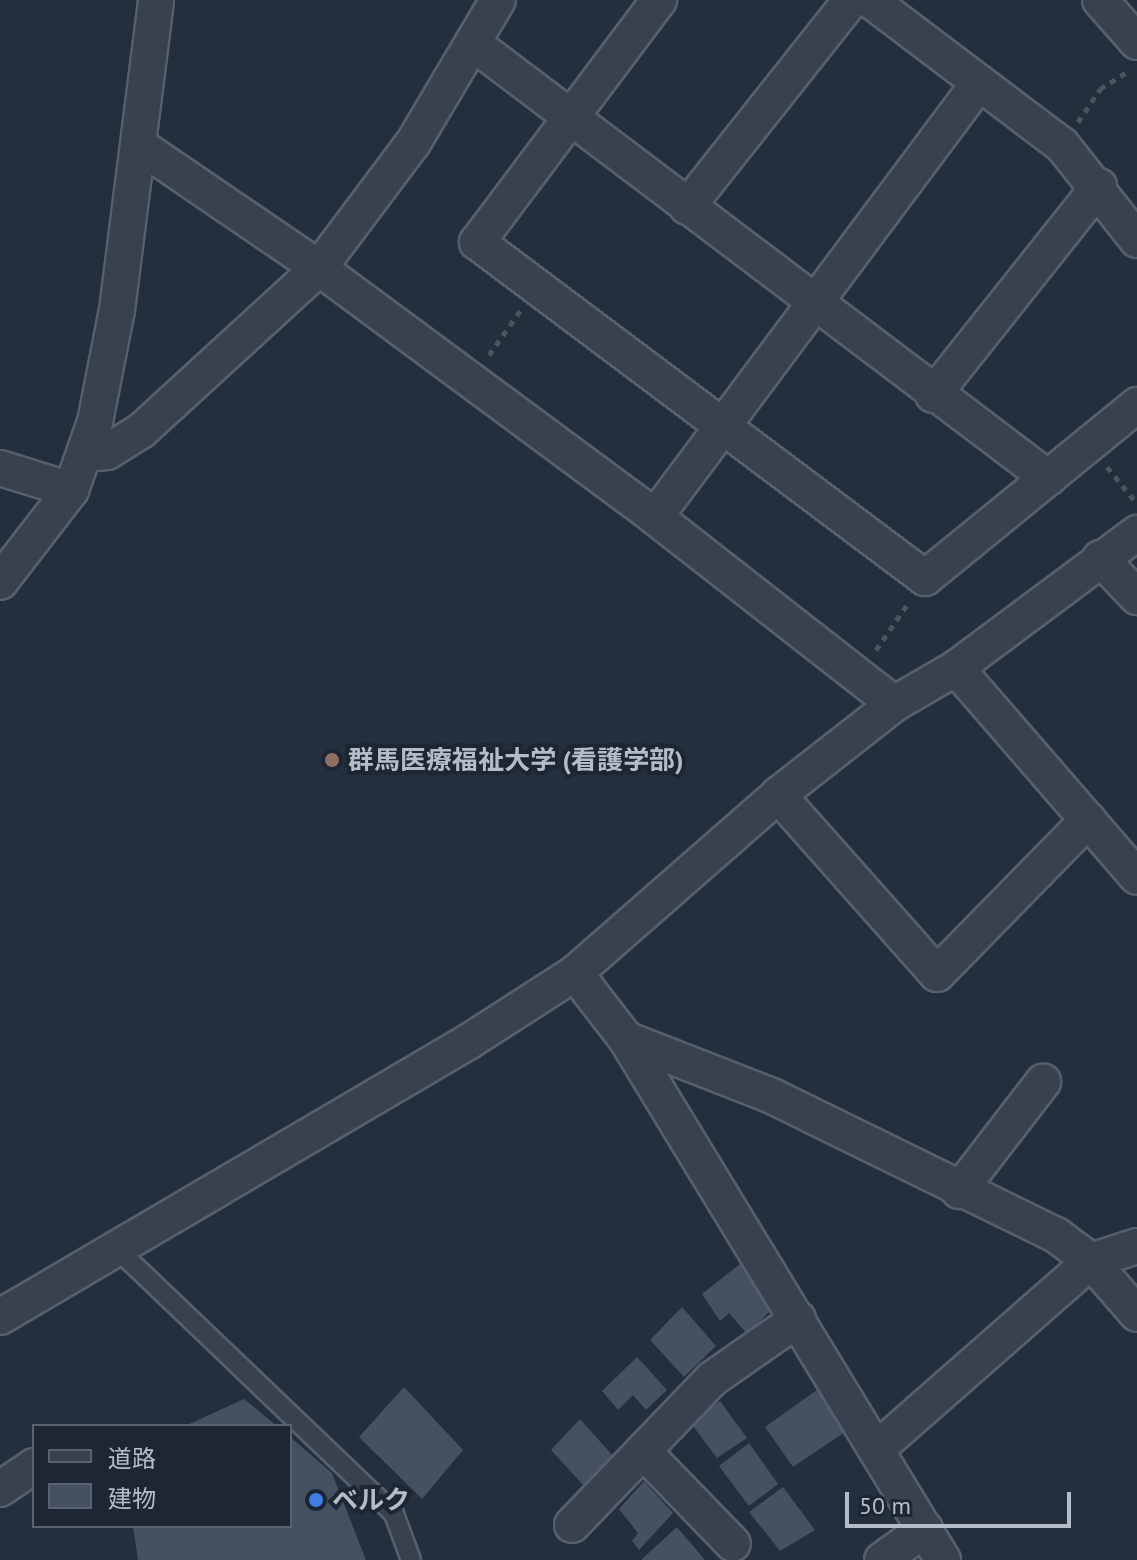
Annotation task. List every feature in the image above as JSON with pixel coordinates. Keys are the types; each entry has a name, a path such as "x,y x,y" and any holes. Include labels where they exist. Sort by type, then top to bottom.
{"street":[{"path":"0,582 71,490 85,454 117,310 156,0"},
{"path":"85,454 107,452 141,431 319,268 413,143 498,0"},
{"path":"659,0 567,116 477,242 925,578 1137,405"},
{"path":"687,207 851,0"},
{"path":"870,0 1062,145 1099,186 1137,240"},
{"path":"1100,0 1137,42"},
{"path":"474,44 933,395 1048,478"},
{"path":"655,517 979,83"},
{"path":"140,146 319,268 471,380 655,517 894,704"},
{"path":"933,395 1099,186"},
{"path":"0,468 71,490"},
{"path":"0,1317 468,1042 575,973 778,795 894,704 956,668 1137,533"},
{"path":"1100,558 1137,597"},
{"path":"956,668 1137,877"},
{"path":"778,795 937,974 1088,820"},
{"path":"575,973 626,1039 943,1560"},
{"path":"626,1039 772,1096 959,1191 1056,1235 1091,1261 1137,1314"},
{"path":"959,1191 1043,1082"},
{"path":"877,1449 1091,1261 1137,1246"},
{"path":"572,1525 712,1379 798,1319"},
{"path":"643,1451 733,1544"},
{"path":"0,1489 32,1467"},
{"path":"882,1560 925,1529"}],"lane":[{"path":"116,1248 394,1514 411,1560"}],"path":[{"path":"1062,145 1100,89 1137,66"},
{"path":"471,380 537,288"},
{"path":"1089,444 1137,503"},
{"path":"859,676 925,578"}],"building":[{"path":"745,1260 777,1304 747,1334 729,1313 720,1321 702,1294"},
{"path":"682,1307 716,1346 684,1377 650,1340"},
{"path":"637,1357 667,1390 646,1410 633,1395 618,1410 602,1391"},
{"path":"404,1387 463,1450 422,1499 359,1437"},
{"path":"821,1387 848,1430 793,1467 765,1427"},
{"path":"244,1399 275,1424 189,1424"},
{"path":"720,1401 747,1438 717,1458 690,1422"},
{"path":"580,1419 613,1456 584,1486 551,1450"},
{"name":"ベルク","path":"292,1439 332,1473 366,1560 138,1560 133,1528 292,1528"},
{"path":"749,1443 778,1484 749,1506 719,1466"},
{"path":"644,1481 673,1513 639,1550 632,1541 638,1533 619,1509"},
{"path":"783,1487 815,1530 780,1551 749,1512"},
{"path":"677,1527 705,1560 641,1560"}],"place":[{"name":"群馬医療福祉大学 (看護学部)","path":"332,760"},
{"name":"ベルク","path":"316,1500"}]}
